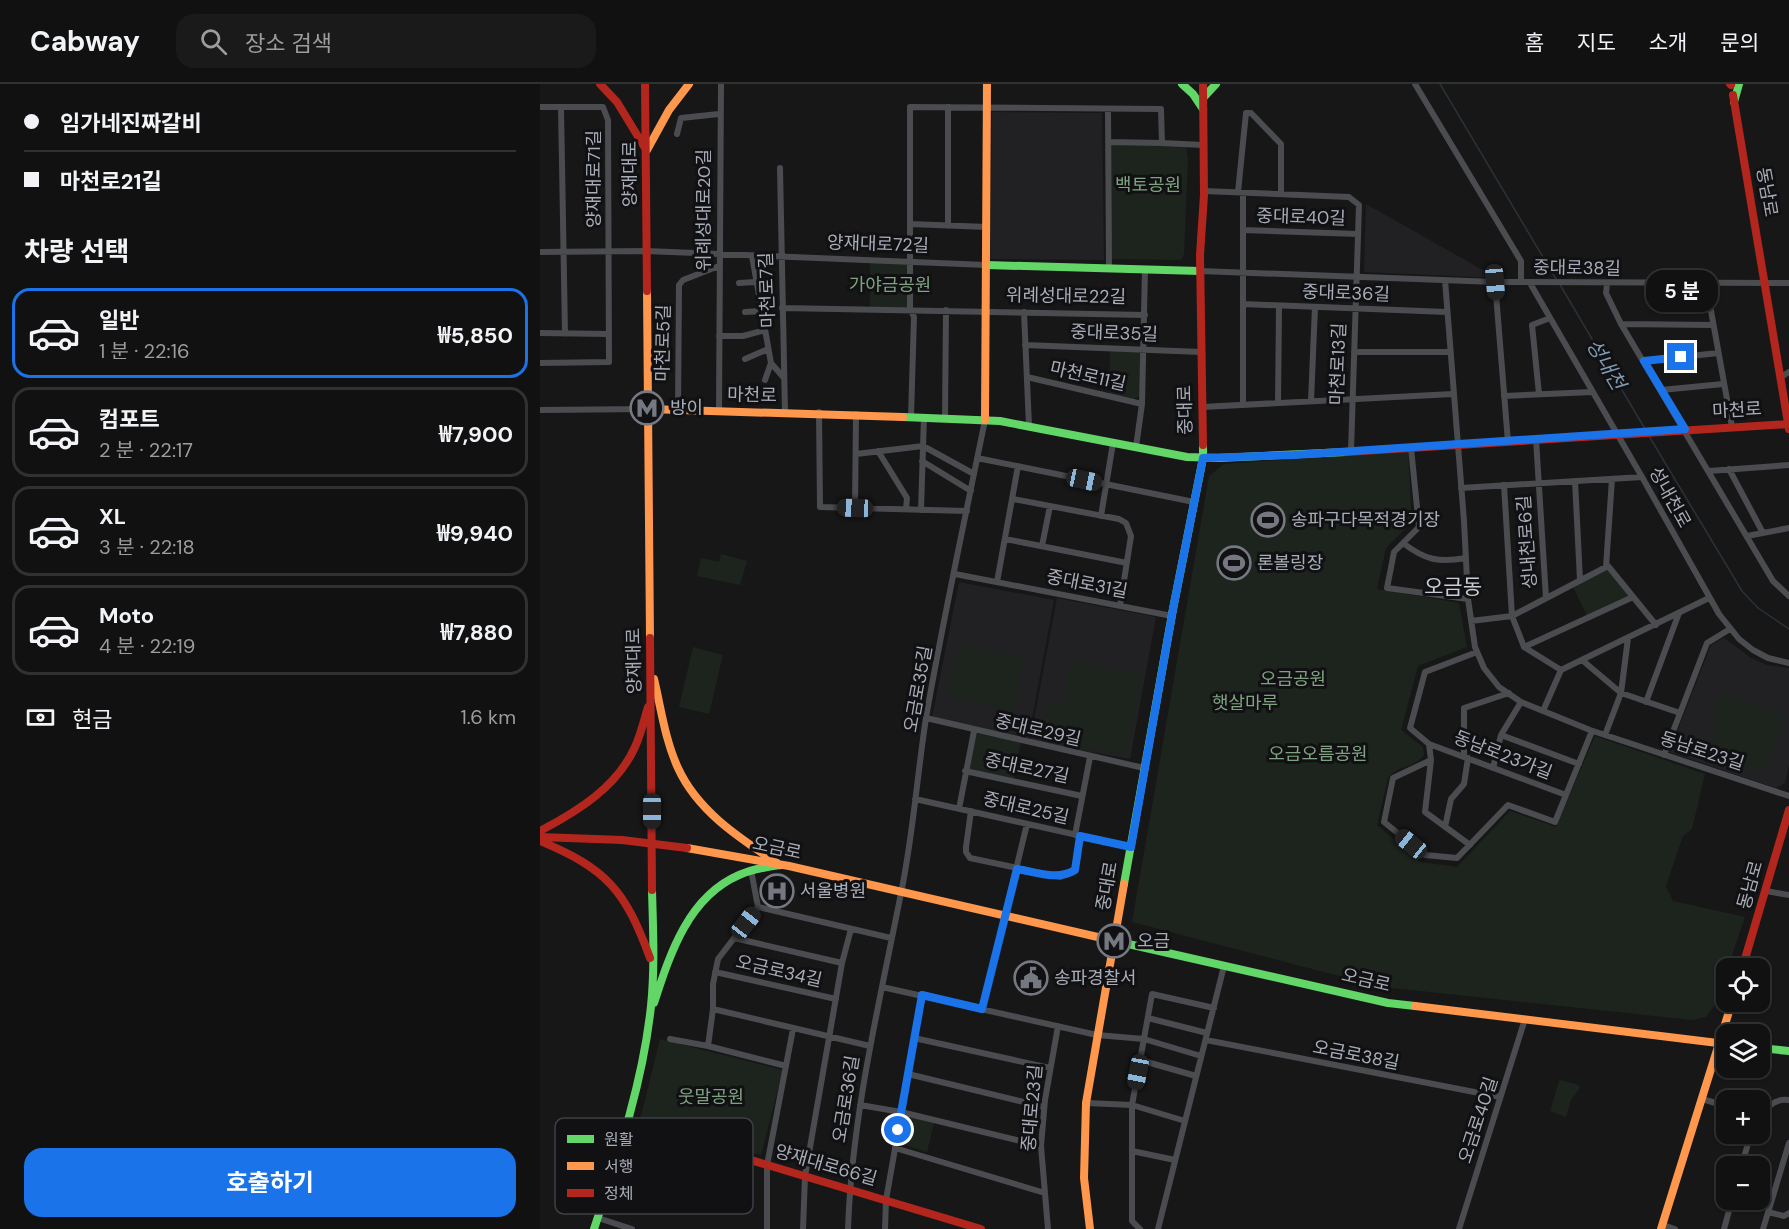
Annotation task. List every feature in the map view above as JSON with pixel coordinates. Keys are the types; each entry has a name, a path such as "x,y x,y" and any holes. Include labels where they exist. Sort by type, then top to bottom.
{"main road":[{"path":"600,84 617,102 647,150 669,110 689,84"},
{"name":"양재대로","path":"628,1118 650,1016 653,967 645,84"},
{"name":"위례성대로22길","path":"985,420 987,84"},
{"path":"1182,84 1193,94 1203,110"},
{"name":"중대로","path":"1090,1229 1084,1178 1086,1103 1144,768 1203,458 1200,271 1204,191 1203,84"},
{"path":"1203,98 1216,84"},
{"name":"동남로","path":"1733,84 1734,102 1766,284 1785,375 1789,425"},
{"name":"양재대로72길","path":"986,265 1200,271"},
{"name":"마천로","path":"648,410 819,412 985,420 1203,458 1411,448 1685,429 1789,425"},
{"path":"650,660 664,725 678,768 699,801 722,824 780,865"},
{"path":"540,831 569,817 598,796 633,751 651,699"},
{"name":"동남로","path":"1745,958 1789,810"},
{"path":"540,839 572,853 596,868 614,886 630,907 653,967"},
{"name":"오금로","path":"540,839 622,840 687,848 780,865 1389,1003 1716,1043"},
{"path":"650,1016 663,975 680,934 710,892 730,879 751,870 780,865"},
{"path":"1770,1049 1789,1052"},
{"path":"1662,1227 1702,1099 1716,1062"},
{"name":"양재대로66길","path":"753,1161 981,1229"},
{"name":"양재대로","path":"594,1229 599,1214"}],"street":[{"name":"위례성대로20길","path":"719,411 719,114 721,84"},
{"path":"1415,84 1521,261 1521,282"},
{"path":"540,107 561,107"},
{"name":"양재대로71길","path":"540,363 609,362 609,120 603,107 561,107 565,334"},
{"path":"910,417 914,317 910,309 910,107 1161,109 1162,143"},
{"path":"948,107 948,226"},
{"path":"1108,109 1109,268"},
{"name":"중대로40길","path":"1240,192 1246,113 1251,113 1281,144 1281,194"},
{"path":"677,134 681,118 719,114"},
{"path":"1108,142 1203,145"},
{"name":"마천로7길","path":"780,168 785,412"},
{"name":"중대로40길","path":"1204,191 1349,198 1359,205 1356,277"},
{"path":"1240,192 1243,230 1243,405"},
{"path":"910,224 987,227"},
{"name":"중대로40길","path":"1243,230 1358,234"},
{"name":"양재대로71길","path":"540,252 646,251"},
{"name":"양재대로72길","path":"646,251 986,265"},
{"path":"752,256 771,363 784,379"},
{"name":"마천로5길","path":"678,410 679,285 683,280 719,266"},
{"name":"마천로11길","path":"1136,447 1142,404 1145,269"},
{"name":"중대로38길","path":"1200,271 1531,283 1789,283"},
{"name":"마천로13길","path":"1351,451 1356,277"},
{"name":"동남로23길","path":"1445,280 1468,599 1477,652 1484,668 1499,687 1521,702 1592,731 1789,796"},
{"path":"739,283 756,282"},
{"path":"1495,282 1508,442"},
{"name":"성내천로","path":"1531,283 1592,392 1618,433 1709,598 1730,629 1753,650 1768,658 1789,663"},
{"path":"1706,283 1732,427"},
{"path":"1606,284 1606,293 1622,324 1773,581 1789,596"},
{"name":"중대로36길","path":"1243,304 1447,312"},
{"path":"1278,403 1279,306"},
{"path":"1311,401 1315,307"},
{"name":"위례성대로22길","path":"782,308 1145,315"},
{"path":"945,418 946,310"},
{"path":"745,312 761,311"},
{"path":"1024,312 1029,426"},
{"path":"1539,394 1532,325 1550,318"},
{"path":"1622,324 1713,325"},
{"path":"719,336 743,336 765,330"},
{"path":"540,333 609,334"},
{"name":"중대로35길","path":"1025,345 1201,352"},
{"path":"745,359 768,349"},
{"path":"1354,352 1450,352"},
{"path":"1644,361 1718,353"},
{"path":"765,380 771,363"},
{"name":"마천로11길","path":"1027,378 1142,404"},
{"path":"1661,390 1723,384"},
{"path":"1504,396 1592,392"},
{"path":"1202,407 1453,394"},
{"name":"마천로","path":"540,410 648,410"},
{"path":"819,412 820,507 967,511"},
{"path":"855,508 856,414"},
{"path":"921,510 924,417"},
{"name":"오금로35길","path":"902,892 926,718 985,420"},
{"name":"성내천로6길","path":"1536,439 1546,598"},
{"path":"1101,516 1113,443"},
{"path":"856,454 923,446 974,474"},
{"path":"1411,448 1419,527 1394,552 1387,588 1468,599"},
{"path":"878,451 907,498 906,509"},
{"path":"977,458 1194,502"},
{"path":"922,461 971,491"},
{"path":"1709,471 1789,465"},
{"path":"997,582 1018,466"},
{"path":"1729,469 1763,533"},
{"name":"성내천로6길","path":"1461,488 1642,477"},
{"path":"1612,479 1607,566 1656,625"},
{"path":"1575,481 1580,580"},
{"path":"1504,486 1512,616 1524,647 1561,670"},
{"path":"1013,499 1119,519 1126,523 1131,536 1120,606"},
{"path":"1042,546 1050,506"},
{"path":"1747,536 1789,528"},
{"path":"1005,539 1127,563"},
{"path":"1403,543 1424,557 1435,560 1466,558"},
{"path":"1471,621 1512,616 1607,566"},
{"name":"중대로31길","path":"955,574 1172,616"},
{"path":"1524,647 1633,597"},
{"path":"1544,711 1561,670 1709,598"},
{"path":"1646,702 1679,613"},
{"path":"1664,755 1707,643 1730,629"},
{"path":"1605,735 1621,693 1628,638"},
{"name":"동남로23가길","path":"1477,652 1425,672 1410,728 1429,744 1566,795"},
{"path":"1582,660 1621,693 1680,713"},
{"path":"1445,827 1451,800 1464,784 1466,757 1464,708 1509,693"},
{"path":"1493,768 1501,735 1521,702"},
{"name":"중대로29길","path":"926,718 974,731 1144,768"},
{"name":"중대로25길","path":"959,809 974,731"},
{"name":"동남로23가길","path":"1431,760 1393,778 1384,822 1425,855 1457,858 1508,805 1555,822 1592,731"},
{"name":"동남로23가길","path":"1501,735 1579,764"},
{"name":"동남로23가길","path":"1429,744 1431,760 1425,812 1470,845"},
{"name":"중대로25길","path":"971,811 966,847 970,858 1060,877 1069,874 1075,870 1082,796 1090,757"},
{"name":"중대로27길","path":"965,771 1082,796"},
{"name":"중대로25길","path":"915,799 1131,847"},
{"path":"982,1009 1027,824"},
{"path":"708,1046 713,1010 712,984 718,959 758,907 751,870"},
{"path":"1766,891 1789,895"},
{"name":"오금로36길","path":"848,1229 849,1188 870,1046 902,892"},
{"path":"758,907 891,938"},
{"name":"오금로34길","path":"803,1229 805,1176 842,963 851,929"},
{"name":"오금로34길","path":"734,938 842,963"},
{"path":"1158,1229 1224,966"},
{"name":"오금로34길","path":"715,972 836,999"},
{"path":"882,987 1097,1035 1144,1039 1201,1056"},
{"path":"1140,1229 1132,1221 1132,1105 1152,994 1214,1008"},
{"path":"885,1229 886,1200 922,995"},
{"path":"713,1010 829,1037"},
{"name":"오금로38길","path":"1148,1018 1206,1036 1500,1097"},
{"name":"오금로40길","path":"1459,1229 1525,1019"},
{"name":"중대로23길","path":"1048,1229 1041,1146 1044,1107 1058,1026"},
{"path":"767,1229 766,1165 793,1029"},
{"name":"오금로36길","path":"829,1037 870,1046"},
{"path":"914,1038 1050,1068"},
{"path":"670,1039 786,1066"},
{"path":"1140,1060 1196,1076"},
{"path":"908,1074 1044,1107"},
{"path":"1702,1099 1716,1103"},
{"path":"1770,1104 1782,1099 1789,1100"},
{"path":"1086,1103 1132,1105 1185,1121"},
{"path":"861,1105 901,1112 1041,1146"},
{"path":"1763,1229 1789,1143"},
{"path":"895,1148 1045,1193"},
{"path":"1132,1151 1175,1160"},
{"path":"1724,1229 1729,1210"},
{"path":"1768,1212 1784,1216 1789,1213"},
{"path":"598,1218 632,1229"},
{"path":"1662,1227 1676,1229"}],"shaded area":[{"path":"992,112 1102,113 1104,260 990,259"},
{"path":"1366,204 1497,278 1364,272"},
{"path":"959,582 1054,600 1028,740 932,717"},
{"path":"1057,598 1156,617 1130,759 1030,741"},
{"path":"1724,638 1751,658 1767,665 1789,668 1789,765 1785,783 1776,788 1669,752 1711,645"}],"green space":[{"name":"백토공원","path":"1110,144 1186,146 1188,159 1184,254 1181,260 1111,259"},
{"name":"가야금공원","path":"870,261 911,261 910,309 870,309"},
{"path":"1110,350 1141,351 1140,396 1133,399 1109,394"},
{"name":"오금공원","path":"1408,451 1412,522 1386,548 1377,589 1459,603 1467,647 1418,666 1401,730 1423,747 1424,755 1388,778 1377,825 1421,862 1457,867 1510,811 1556,827 1595,736 1705,774 1692,829 1683,836 1666,886 1673,901 1745,917 1731,958 1716,958 1716,1002 1706,1017 1692,1020 1382,987 1132,922 1209,476 1224,464"},
{"path":"721,554 747,561 740,585 697,576 701,558 719,562"},
{"path":"1608,566 1633,597 1588,618 1572,585"},
{"path":"959,645 1024,658 1013,711 948,697"},
{"path":"693,647 723,655 709,714 679,707"},
{"path":"1071,662 1142,675 1127,755 1081,747 1079,749 1042,740 1048,704 1063,707"},
{"path":"1724,693 1783,715 1767,764 1751,771 1708,755 1717,729 1710,725 1718,702"},
{"path":"975,733 1021,742 1014,779 968,770"},
{"name":"웃말공원","path":"660,1039 783,1070 761,1155 753,1153 753,1118 640,1118"},
{"path":"1561,1080 1579,1085 1580,1088 1571,1100 1566,1117 1550,1111"},
{"path":"903,1115 934,1123 927,1152 898,1143"}],"waterway":[{"name":"성내천","path":"1440,84 1556,279"},
{"name":"성내천","path":"1559,283 1645,429"},
{"name":"성내천","path":"1649,436 1742,591 1758,608 1789,629"}],"traffic: fast":[{"path":"1182,84 1193,94 1203,109"},
{"path":"1203,98 1216,84"},
{"path":"1734,102 1739,84"},
{"path":"986,265 1200,271"},
{"path":"903,417 1000,421 1187,457 1219,458 1346,452"},
{"path":"1124,884 1173,609 1203,458 1203,445"},
{"path":"654,1003 674,947 683,929 706,897 739,875 780,865"},
{"path":"628,1118 642,1063 651,1006 652,890"},
{"path":"1115,941 1388,1003 1415,1006"},
{"path":"1770,1049 1789,1051"},
{"path":"594,1229 599,1214"}],"traffic: slow":[{"path":"647,150 669,110 689,84"},
{"path":"985,420 987,84"},
{"path":"647,291 650,638"},
{"path":"648,409 903,417"},
{"path":"654,679 670,746 687,784 697,798 722,823 780,865"},
{"path":"687,848 789,866 1115,941"},
{"path":"1090,1229 1084,1178 1086,1103 1124,884"},
{"path":"1415,1006 1716,1043"},
{"path":"1661,1229 1729,1012"}],"traffic: jam":[{"path":"600,84 617,102 645,148"},
{"path":"645,84 647,291"},
{"path":"1203,84 1204,195 1200,255 1203,445"},
{"path":"1733,95 1789,429"},
{"path":"1346,452 1789,424"},
{"path":"650,638 652,890"},
{"path":"540,831 582,806 618,774 635,747 648,707"},
{"path":"1745,958 1789,810"},
{"path":"540,837 622,840"},
{"path":"622,840 687,848"},
{"path":"540,841 582,862 611,884 632,915 650,958"},
{"path":"753,1161 981,1229"}],"place":[{"name":"방이","path":"647,408"},
{"name":"송파구다목적경기장","path":"1268,520"},
{"name":"론볼링장","path":"1234,563"},
{"name":"서울병원","path":"777,891"},
{"name":"오금","path":"1114,941"},
{"name":"송파경찰서","path":"1031,978"}],"district":[{"name":"오금동","path":"1453,587"}],"route":[{"path":"898,1130 922,995 982,1009 1017,869 1060,877 1069,874 1075,870 1080,836 1131,847 1173,609 1203,458 1294,455 1685,429 1644,361 1681,357"}],"park label":[{"name":"햇살마루","path":"1245,703"},
{"name":"오금오름공원","path":"1318,754"}]}
